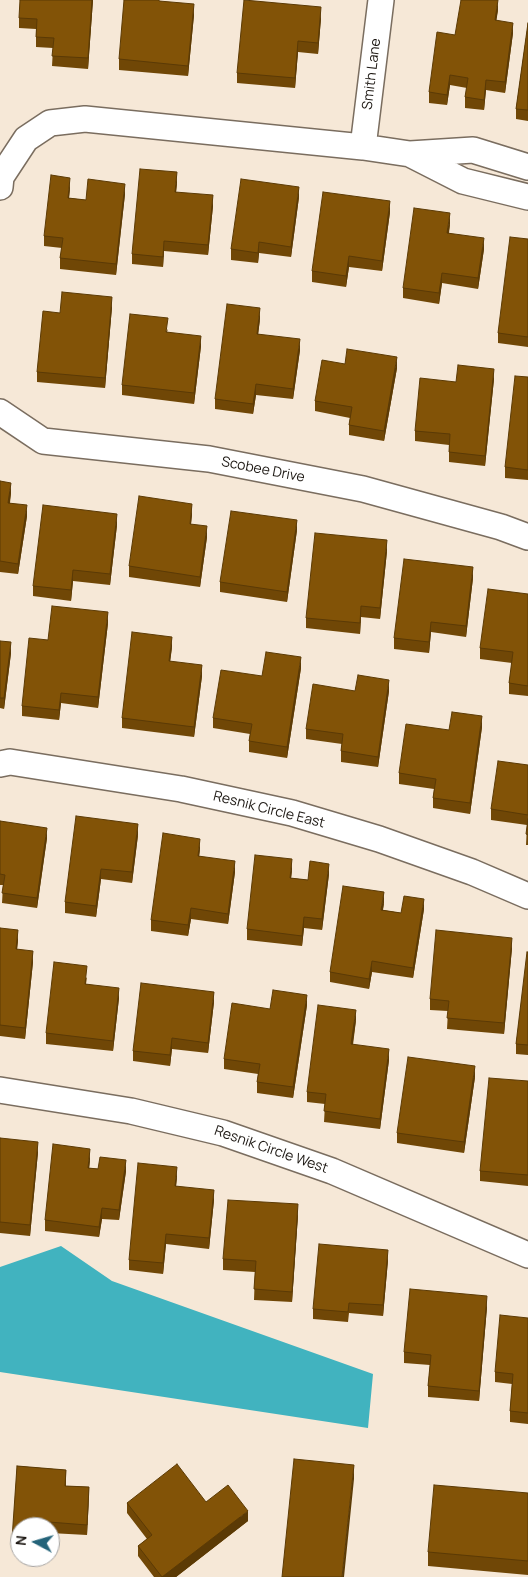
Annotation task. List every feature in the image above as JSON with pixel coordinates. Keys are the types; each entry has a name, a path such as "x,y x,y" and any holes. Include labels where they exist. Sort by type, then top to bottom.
{"street":[{"name":"Smith Lane","path":"363,147 381,0"},
{"path":"0,187 1,177 26,139 50,123 85,119 363,147 410,154 473,150 528,167"},
{"path":"410,154 463,181 528,197"},
{"name":"Scobee Drive","path":"0,412 43,441 209,459 363,489 501,527 528,537"},
{"name":"Resnik Circle East","path":"0,764 10,762 181,789 292,813 398,846 472,872 528,896"},
{"name":"Resnik Circle West","path":"0,1090 131,1111 224,1133 332,1171 528,1255"}],"water":[{"path":"61,1246 112,1281 373,1374 368,1428 0,1372 0,1267"}],"building":[{"path":"20,0 92,0 88,58 52,56 54,38 36,37 37,19 19,18"},
{"path":"124,0 159,0 194,4 188,66 119,59"},
{"path":"244,0 321,7 318,43 298,41 295,78 237,73"},
{"path":"461,0 498,0 495,20 513,23 505,82 486,80 484,100 465,97 468,78 450,75 447,95 429,92 437,32 455,35"},
{"path":"528,23 528,110 516,109"},
{"path":"140,169 177,172 175,192 213,195 208,245 164,241 163,257 132,254"},
{"path":"51,175 70,178 68,198 86,200 88,179 125,184 116,264 60,258 63,238 44,236"},
{"path":"241,179 299,187 291,247 259,242 258,253 231,249"},
{"path":"323,192 390,201 382,261 349,256 346,276 312,271"},
{"path":"414,208 450,213 447,233 484,238 478,278 442,273 439,293 403,288"},
{"path":"510,237 528,239 528,337 498,333"},
{"path":"62,292 112,297 105,378 37,372 43,311 60,313"},
{"path":"227,304 260,308 257,334 300,339 293,389 256,384 253,404 215,399"},
{"path":"130,314 168,318 166,332 201,336 194,393 122,385"},
{"path":"347,349 397,357 384,431 349,425 352,407 315,401 322,360 345,364"},
{"path":"458,365 494,369 485,456 449,452 450,434 415,431 420,378 456,382"},
{"path":"515,376 528,377 528,470 505,467"},
{"path":"0,481 11,483 8,503 27,505 18,564 0,561"},
{"path":"139,496 192,504 190,524 207,526 200,577 129,566"},
{"path":"43,505 117,514 110,574 73,570 71,590 33,586"},
{"path":"231,511 297,520 287,592 220,582"},
{"path":"315,533 387,540 380,608 361,606 360,623 306,618"},
{"path":"404,559 473,567 466,626 431,622 429,642 394,638"},
{"path":"488,589 528,594 528,686 509,683 513,652 480,648"},
{"path":"52,606 108,612 98,697 61,693 59,710 22,706 29,638 48,640"},
{"path":"132,632 172,637 169,661 202,665 194,727 122,718"},
{"path":"0,641 11,642 4,698 0,698"},
{"path":"266,652 301,657 287,747 249,741 252,724 213,718 221,670 262,676"},
{"path":"358,675 389,680 378,757 341,751 343,734 306,729 313,684 355,691"},
{"path":"452,712 482,716 470,803 433,798 436,779 399,773 406,724 449,730"},
{"path":"498,761 528,765 528,815 491,809"},
{"path":"76,816 138,824 132,872 101,869 96,906 65,902"},
{"path":"528,819 528,835 526,834"},
{"path":"0,821 47,828 37,898 2,893 5,875 0,874"},
{"path":"163,833 200,839 198,856 235,861 228,914 191,908 188,925 151,920"},
{"path":"255,855 292,859 290,878 308,880 310,861 329,864 322,919 304,917 302,936 247,929"},
{"path":"343,886 384,892 381,910 401,913 404,896 424,899 413,968 372,961 369,979 330,972"},
{"path":"0,928 18,930 16,949 33,951 25,1028 0,1025"},
{"path":"436,930 512,938 504,1023 447,1018 449,1001 430,999"},
{"path":"528,952 528,1045 516,1044"},
{"path":"54,962 87,966 85,984 119,988 113,1041 46,1033"},
{"path":"141,983 214,992 208,1043 172,1038 170,1055 133,1051"},
{"path":"273,990 307,995 293,1087 257,1082 260,1064 224,1059 232,1003 270,1009"},
{"path":"318,1005 356,1010 351,1044 389,1049 380,1119 324,1111 326,1094 307,1092"},
{"path":"408,1057 475,1066 464,1142 397,1133"},
{"path":"489,1078 528,1081 528,1175 480,1171"},
{"path":"0,1138 38,1142 30,1225 0,1222"},
{"path":"53,1144 90,1149 88,1168 98,1169 100,1157 126,1160 119,1210 102,1208 99,1227 45,1220"},
{"path":"138,1163 177,1167 175,1186 214,1190 209,1238 166,1234 163,1263 129,1260"},
{"path":"228,1200 298,1204 292,1292 254,1289 256,1261 223,1259"},
{"path":"319,1244 388,1250 383,1305 349,1303 348,1312 313,1309"},
{"path":"410,1289 487,1296 479,1391 428,1386 431,1355 404,1352"},
{"path":"500,1315 528,1318 528,1413 510,1411 513,1374 495,1372"},
{"path":"294,1459 354,1465 342,1577 282,1577"},
{"path":"177,1464 206,1502 228,1485 248,1511 162,1577 138,1546 152,1535 127,1503"},
{"path":"17,1466 66,1470 65,1486 89,1487 87,1525 60,1523 60,1517 14,1517"},
{"path":"434,1485 528,1493 528,1561 428,1552"}]}
